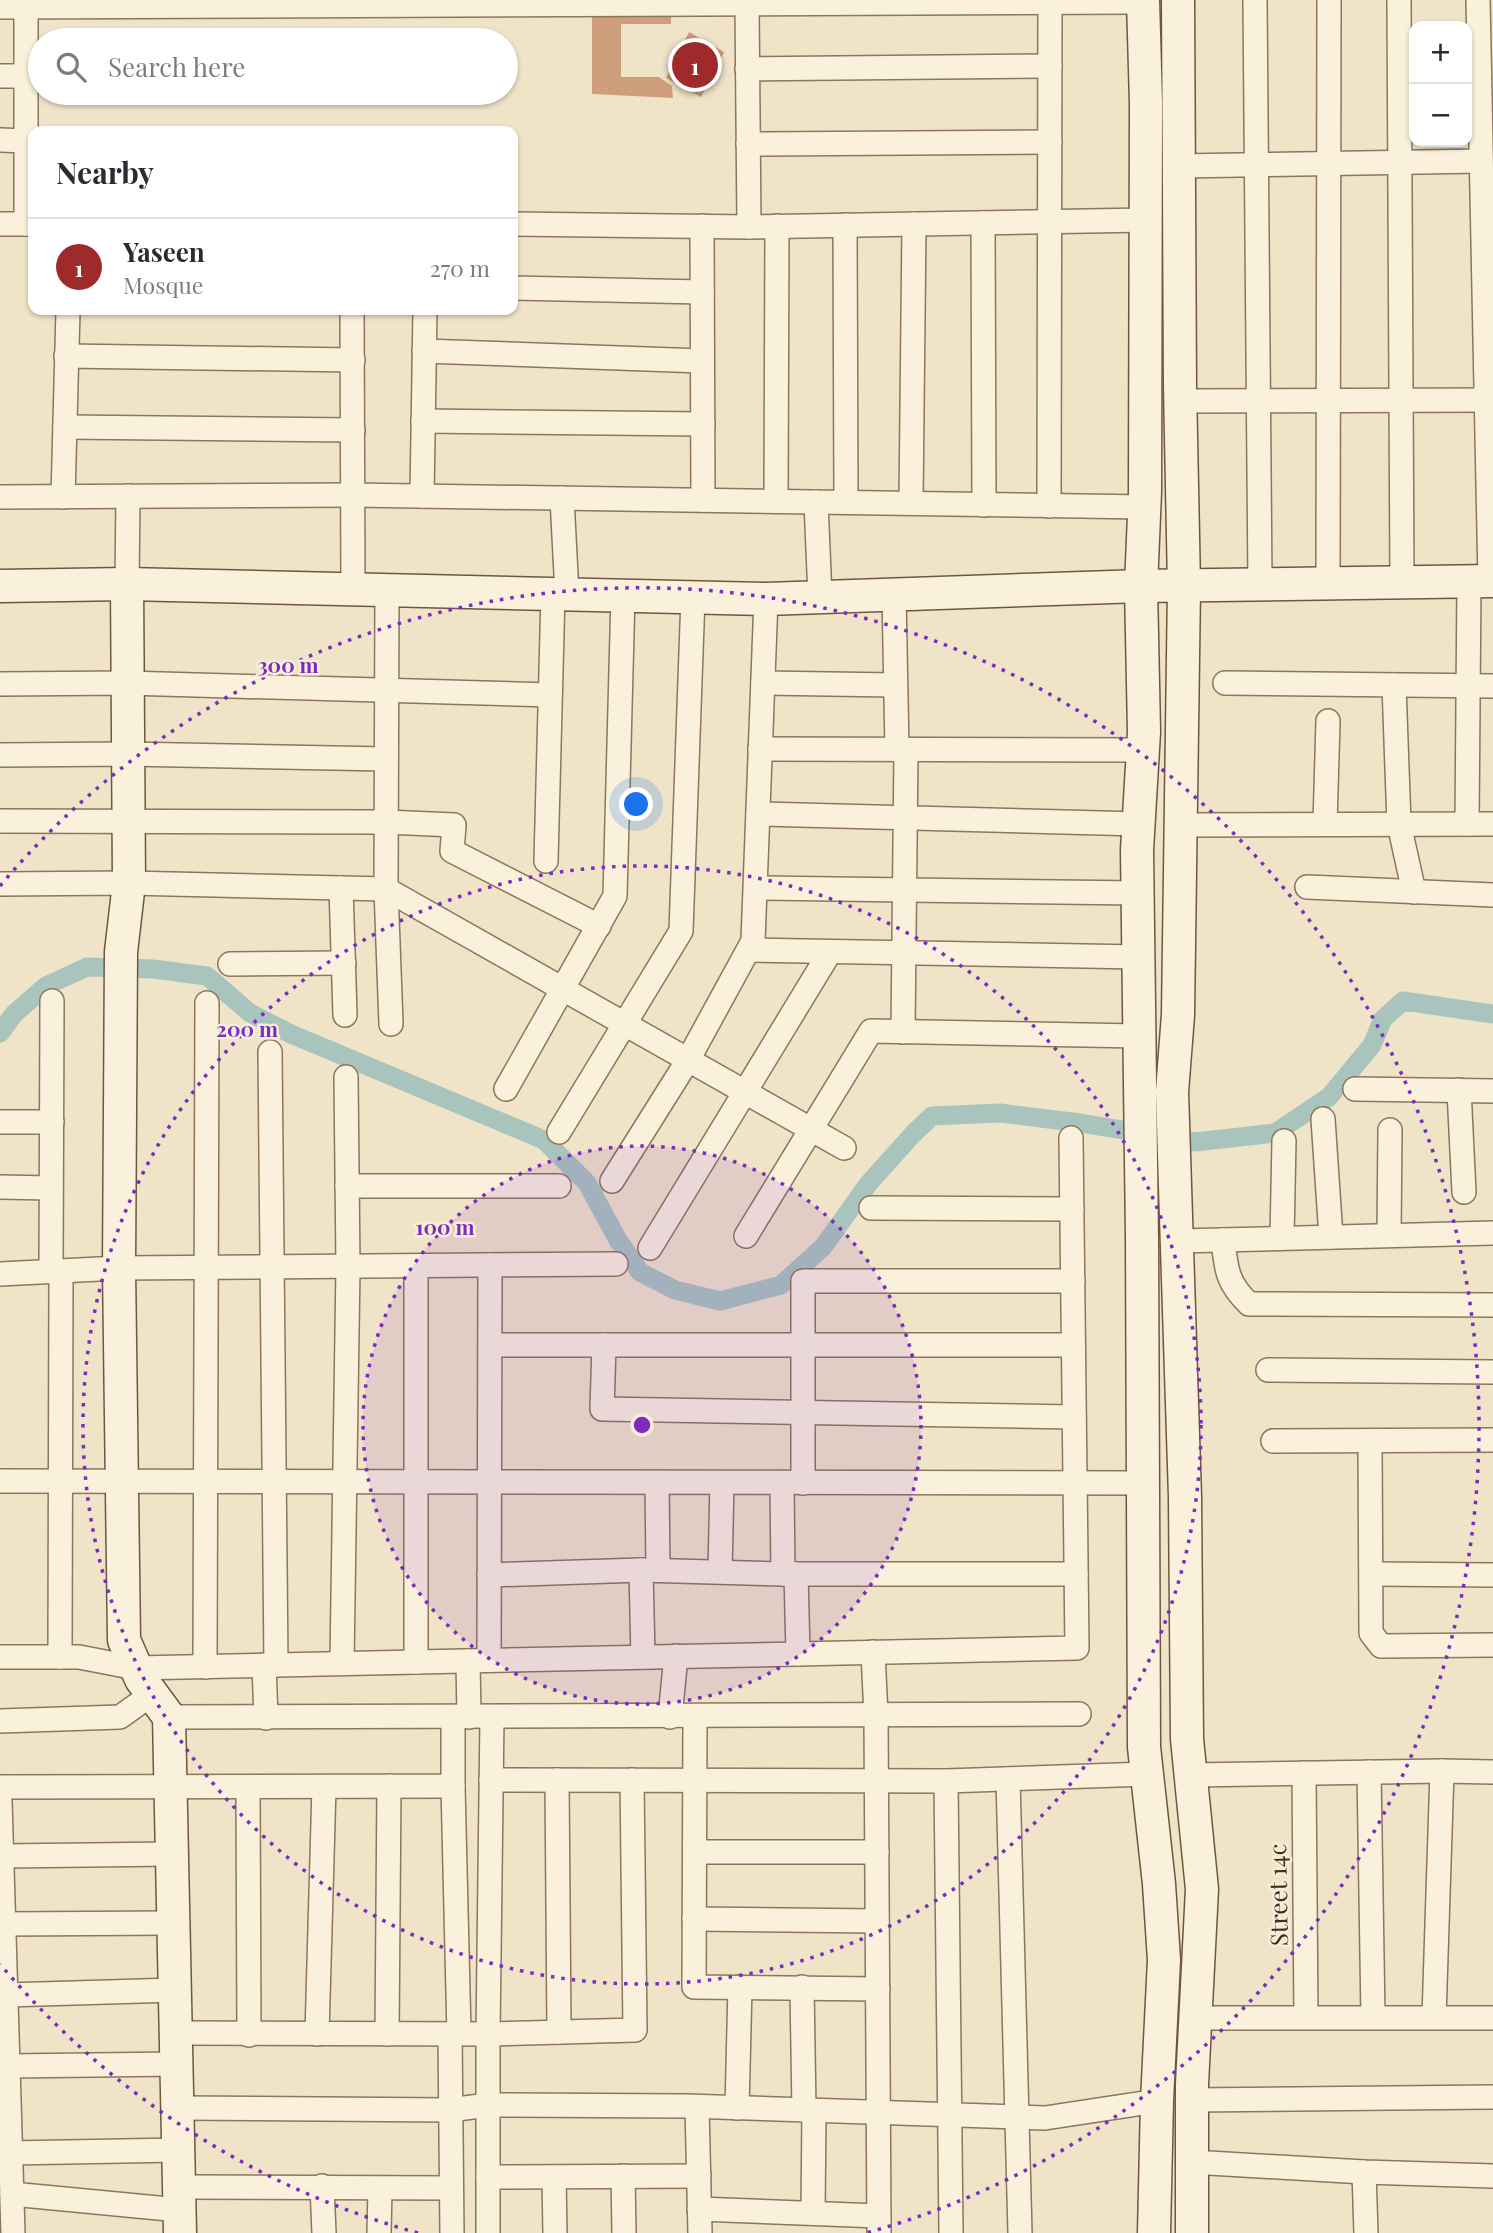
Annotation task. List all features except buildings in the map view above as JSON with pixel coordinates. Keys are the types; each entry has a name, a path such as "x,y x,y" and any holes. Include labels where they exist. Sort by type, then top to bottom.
{"main road":[{"path":"1178,0 1180,401 1184,586 1178,1015 1172,1092 1179,1241 1185,1497 1187,1740 1202,1889 1192,2100 1192,2233"},
{"path":"1143,1 1145,220 1144,507 1141,586 1144,750 1139,824 1138,957 1144,1747 1160,1884 1164,1960 1154,2233"},
{"path":"0,586 127,584 766,598 1141,586 1484,581"},
{"path":"127,584 128,883 121,952 119,1268 124,1640 136,1668 161,1706 172,1786 180,2210"}],"street":[{"path":"1255,0 1260,585"},
{"path":"1328,584 1329,0"},
{"path":"1399,0 1402,583"},
{"path":"1467,824 1468,686 1484,581 1489,400 1478,0"},
{"path":"1049,506 1050,1"},
{"path":"0,7 66,4 747,5 1143,1"},
{"path":"747,5 749,227"},
{"path":"26,7 28,182"},
{"path":"747,69 1050,66"},
{"path":"0,75 26,76"},
{"path":"0,140 26,141"},
{"path":"748,144 1050,142"},
{"path":"1179,166 1481,161"},
{"path":"518,224 749,227 1145,220"},
{"path":"983,223 984,505"},
{"path":"0,240 0,224 28,224"},
{"path":"911,503 914,224"},
{"path":"845,225 846,502"},
{"path":"702,226 703,500"},
{"path":"776,501 777,226"},
{"path":"518,288 702,292"},
{"path":"63,496 68,315"},
{"path":"352,315 353,590"},
{"path":"422,496 425,315"},
{"path":"424,351 702,361"},
{"path":"66,356 353,360"},
{"path":"1180,401 1489,400"},
{"path":"423,421 702,424"},
{"path":"65,426 353,430"},
{"path":"0,497 353,495 1144,507"},
{"path":"127,584 128,496"},
{"path":"546,862 550,695 560,594 562,498"},
{"path":"816,502 820,597"},
{"path":"387,590 386,889 391,1024"},
{"path":"894,594 895,685 905,818 903,1032"},
{"path":"506,1089 615,896 623,595"},
{"path":"559,1132 681,931 693,597"},
{"path":"612,1181 688,1059 753,941 766,598"},
{"path":"0,684 127,682 550,695"},
{"path":"763,683 895,685"},
{"path":"1225,683 1493,686"},
{"path":"1394,685 1399,824 1414,892"},
{"path":"1325,824 1328,721"},
{"path":"760,750 1144,750"},
{"path":"0,755 128,754 386,759"},
{"path":"758,814 1139,824"},
{"path":"0,821 386,822 454,825 452,851 598,926"},
{"path":"1179,825 1493,824"},
{"path":"0,884 128,883 386,889 844,1147"},
{"path":"1307,887 1493,895"},
{"path":"341,888 345,1014"},
{"path":"755,888 1138,893"},
{"path":"748,950 1138,957"},
{"path":"650,1248 830,951"},
{"path":"230,964 344,963"},
{"path":"52,1001 51,1188 56,1272 60,1657"},
{"path":"205,1667 207,1003"},
{"path":"746,1236 871,1031 1139,1036"},
{"path":"266,1718 270,1665 274,1482 270,1052"},
{"path":"342,1663 348,1267 346,1077"},
{"path":"1356,1089 1493,1091"},
{"path":"1459,1090 1464,1192"},
{"path":"1323,1119 1331,1237"},
{"path":"0,1122 52,1122"},
{"path":"1389,1235 1390,1130"},
{"path":"0,1657 79,1657 136,1668 1077,1648 1071,1138"},
{"path":"1282,1238 1284,1141"},
{"path":"347,1186 559,1186"},
{"path":"0,1187 51,1188"},
{"path":"870,1208 1072,1209"},
{"path":"1179,1241 1493,1233"},
{"path":"1223,1240 1226,1272 1235,1291 1249,1304 1493,1305"},
{"path":"0,1274 119,1268 616,1264"},
{"path":"452,2233 449,2110 454,2034 453,1786 471,1717 489,1575 490,1265"},
{"path":"416,1266 416,1662"},
{"path":"798,1654 790,1574 793,1483 803,1412 803,1282 1073,1281"},
{"path":"490,1345 1073,1345"},
{"path":"604,1345 602,1409 1074,1417"},
{"path":"1268,1370 1493,1372"},
{"path":"1273,1441 1493,1440"},
{"path":"1370,1441 1371,1633 1381,1646 1493,1646"},
{"path":"0,1482 1142,1483"},
{"path":"643,1657 657,1483"},
{"path":"720,1571 722,1483"},
{"path":"489,1575 650,1570 790,1574 1076,1574"},
{"path":"1372,1574 1493,1575"},
{"path":"699,2209 813,2213 879,2224 876,1716 873,1652"},
{"path":"670,1717 676,1656"},
{"path":"0,1721 120,1717 161,1706 266,1718 1079,1714"},
{"path":"471,1717 491,1780 488,2233"},
{"path":"695,1717 694,1987 878,1989"},
{"path":"1434,2017 1441,1771"},
{"path":"1369,1772 1373,2017"},
{"path":"1190,1775 1493,1772"},
{"name":"Street 14c","path":"1304,1773 1306,2017"},
{"path":"491,1780 946,1781 1147,1774"},
{"path":"1008,1779 1020,2233"},
{"path":"557,1780 559,2032"},
{"path":"8,2066 176,2048 249,2035 635,2030 632,1780"},
{"path":"946,1781 951,2233"},
{"path":"387,2034 388,1786"},
{"path":"0,1787 453,1786"},
{"path":"248,1787 249,2035"},
{"path":"317,2034 324,1787"},
{"path":"0,1801 13,2233"},
{"path":"695,1852 877,1852"},
{"path":"2,1856 173,1854"},
{"path":"695,1919 877,1921"},
{"path":"4,1924 174,1923"},
{"path":"737,2108 740,1987"},
{"path":"802,1987 813,2213"},
{"path":"6,1995 175,1990"},
{"path":"1196,2018 1493,2018"},
{"path":"1192,2100 1493,2097"},
{"path":"178,2108 449,2110 488,2105 697,2106 1045,2118 1157,2101"},
{"path":"697,2106 700,2233"},
{"path":"10,2153 178,2150"},
{"path":"1192,2162 1493,2176"},
{"path":"1364,2172 1366,2233"},
{"path":"623,2176 624,2233"},
{"path":"488,2177 699,2176"},
{"path":"554,2177 555,2233"},
{"path":"12,2194 180,2210 322,2186 380,2189 451,2188"},
{"path":"322,2186 324,2233"},
{"path":"379,2233 380,2189"}],"waterway":[{"path":"0,1033 14,1014 46,986 87,967 153,969 207,976 250,1013 291,1034 544,1140 587,1183 618,1240 640,1272 675,1290 720,1301 781,1285 823,1247 869,1183 932,1116 1000,1113 1195,1142 1275,1133 1329,1097 1372,1045 1383,1019 1403,1001 1493,1014"}],"place":[{"name":"Yaseen","path":"695,65"}]}
